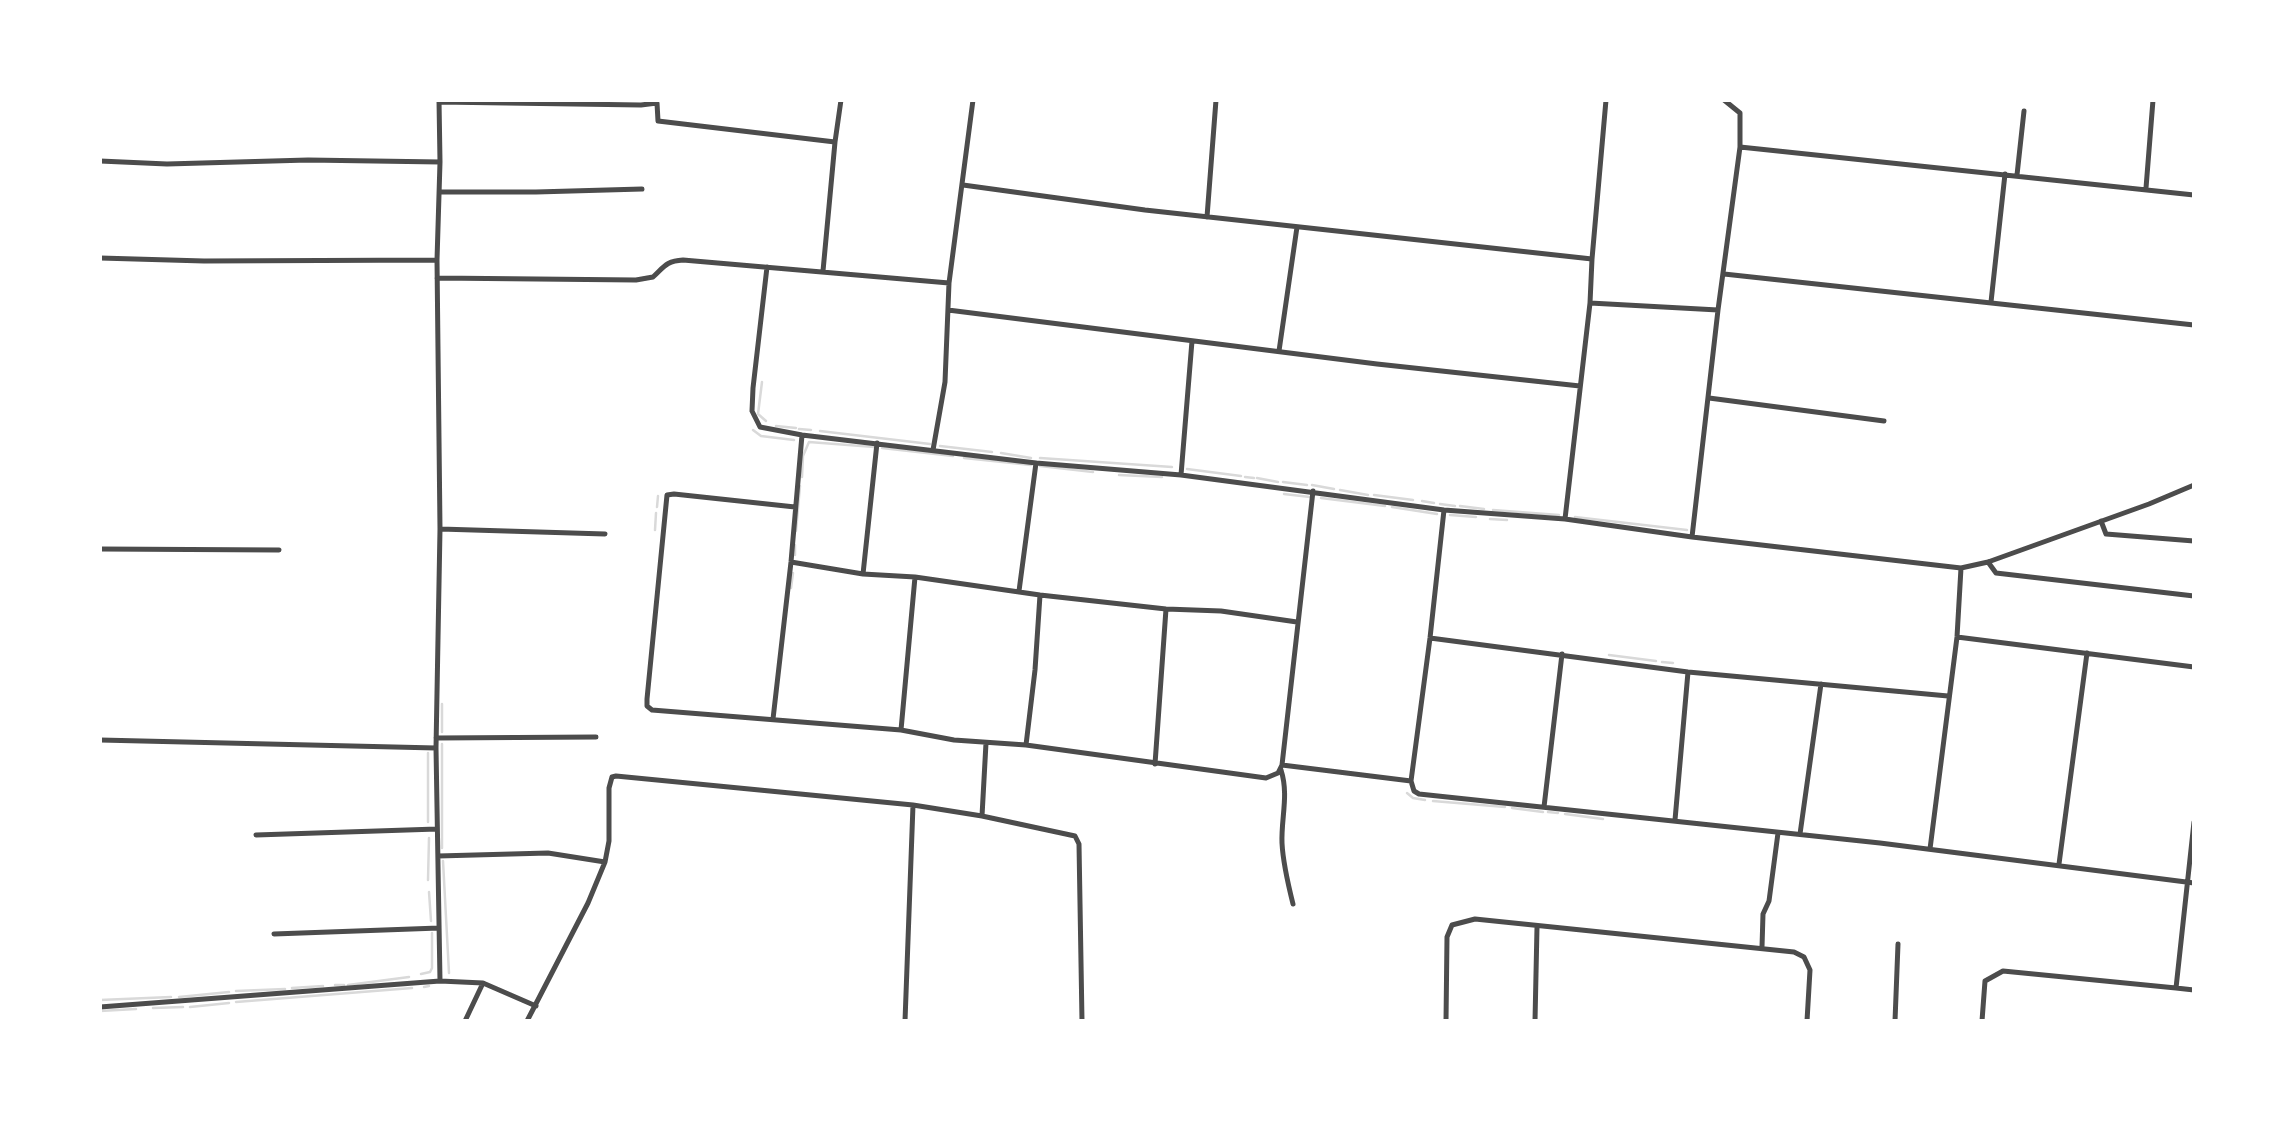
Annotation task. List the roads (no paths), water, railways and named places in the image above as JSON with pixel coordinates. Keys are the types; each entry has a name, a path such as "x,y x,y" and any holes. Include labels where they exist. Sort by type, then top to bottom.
{"street":[{"path":"824,271 835,142 842,100"},
{"path":"933,450 945,382 949,283 973,100"},
{"path":"1207,216 1216,100"},
{"path":"1565,519 1590,303 1606,100"},
{"path":"1692,537 1740,147 1740,113 1724,100"},
{"path":"2146,188 2153,100"},
{"path":"440,981 436,748 440,530 437,278 439,101 641,106 657,103 658,121 835,142"},
{"path":"2017,175 2024,111"},
{"path":"1740,147 2194,195"},
{"path":"100,161 167,164 308,160 440,162"},
{"path":"1991,302 2005,174"},
{"path":"963,185 1297,227 1592,258"},
{"path":"440,192 642,189"},
{"path":"1279,351 1297,227"},
{"path":"100,258 204,261 437,260"},
{"path":"437,278 636,280 653,277 664,264 672,260 949,283"},
{"path":"766,267 752,388 752,411 760,427 802,435 1035,463 1181,475 1444,510 1565,519 1692,537 1961,568 1988,562 2194,485"},
{"path":"1724,274 2194,325"},
{"path":"1590,303 1718,310"},
{"path":"948,310 1580,386"},
{"path":"1181,475 1192,341"},
{"path":"1709,398 1884,421"},
{"path":"773,719 802,435"},
{"path":"863,574 877,443"},
{"path":"1019,591 1035,463"},
{"path":"1293,904 1282,841 1285,807 1282,768 1313,491"},
{"path":"795,507 667,495 648,706 652,710 901,730 954,740 1026,745 1266,778 1282,768 1411,781"},
{"path":"1444,510 1411,781 1414,791 1419,794 1800,834 2191,882"},
{"path":"2101,521 2106,534 2194,541"},
{"path":"440,530 605,534"},
{"path":"100,549 278,550"},
{"path":"791,562 863,574 915,577 1040,595 1166,609 1221,611 1297,622"},
{"path":"1988,562 1996,573 2194,596"},
{"path":"1930,849 1956,637 1961,568"},
{"path":"901,730 915,577"},
{"path":"1026,745 1040,595"},
{"path":"1154,764 1166,609"},
{"path":"1956,637 2194,667"},
{"path":"1430,638 1688,672 1948,696"},
{"path":"2059,864 2087,653"},
{"path":"1544,807 1562,654"},
{"path":"1675,820 1688,672"},
{"path":"1800,834 1821,684"},
{"path":"436,738 596,737"},
{"path":"100,740 436,748"},
{"path":"982,816 986,743"},
{"path":"527,1021 588,903 605,862 609,841 609,788 612,777 617,776 914,805 1069,833 1078,839 1083,1021"},
{"path":"905,1021 914,805"},
{"path":"2176,988 2191,882 2194,822"},
{"path":"257,835 437,829"},
{"path":"1762,947 1763,914 1769,901 1778,833"},
{"path":"438,856 548,853 605,862"},
{"path":"1446,1021 1447,937 1452,926 1475,919 1794,952 1804,957 1810,970 1808,1021"},
{"path":"1535,1021 1537,927"},
{"path":"274,934 439,928"},
{"path":"1895,1021 1898,944"},
{"path":"1982,1021 1985,981 2003,971 2194,990"},
{"path":"100,1007 440,981 483,983 536,1006"},
{"path":"465,1021 483,983"}],"waterway":[{"path":"762,382 758,414 766,421"},
{"path":"776,426 796,428"},
{"path":"799,429 811,430"},
{"path":"753,430 761,436 794,440"},
{"path":"820,431 930,444"},
{"path":"802,477 803,456 809,442 874,447"},
{"path":"940,446 992,452"},
{"path":"882,448 953,456"},
{"path":"1001,453 1031,458"},
{"path":"964,458 1031,465"},
{"path":"1040,458 1172,467"},
{"path":"1040,466 1093,472"},
{"path":"1187,469 1241,476"},
{"path":"1119,475 1162,477"},
{"path":"1245,477 1254,478"},
{"path":"1257,478 1278,482"},
{"path":"1283,482 1307,485"},
{"path":"1312,485 1334,489"},
{"path":"796,531 800,486"},
{"path":"1340,490 1368,495"},
{"path":"1284,494 1310,497"},
{"path":"1374,495 1413,500"},
{"path":"657,507 658,496"},
{"path":"1321,498 1385,506"},
{"path":"1422,501 1434,503"},
{"path":"1440,504 1455,506"},
{"path":"1460,506 1484,509"},
{"path":"1392,507 1437,514"},
{"path":"1493,510 1559,515"},
{"path":"655,530 656,513"},
{"path":"1450,515 1476,517"},
{"path":"1575,517 1687,530"},
{"path":"1490,519 1507,520"},
{"path":"795,545 795,555"},
{"path":"791,588 793,573"},
{"path":"1609,655 1656,661"},
{"path":"1662,662 1673,663"},
{"path":"442,704 442,732"},
{"path":"442,744 442,848"},
{"path":"428,753 428,822"},
{"path":"1407,793 1413,798 1425,800"},
{"path":"1433,801 1505,807"},
{"path":"1512,808 1543,812"},
{"path":"1548,812 1558,813"},
{"path":"1565,814 1603,819"},
{"path":"428,880 429,838"},
{"path":"443,861 449,973"},
{"path":"429,892 431,921"},
{"path":"421,974 430,972 432,968 432,933"},
{"path":"348,985 409,977"},
{"path":"335,985 344,985"},
{"path":"292,988 323,986"},
{"path":"424,987 429,986"},
{"path":"236,1002 412,988"},
{"path":"236,991 285,989"},
{"path":"179,997 229,992"},
{"path":"100,1000 171,997"},
{"path":"190,1007 229,1003"},
{"path":"153,1008 183,1007"},
{"path":"100,1011 136,1009"}]}
